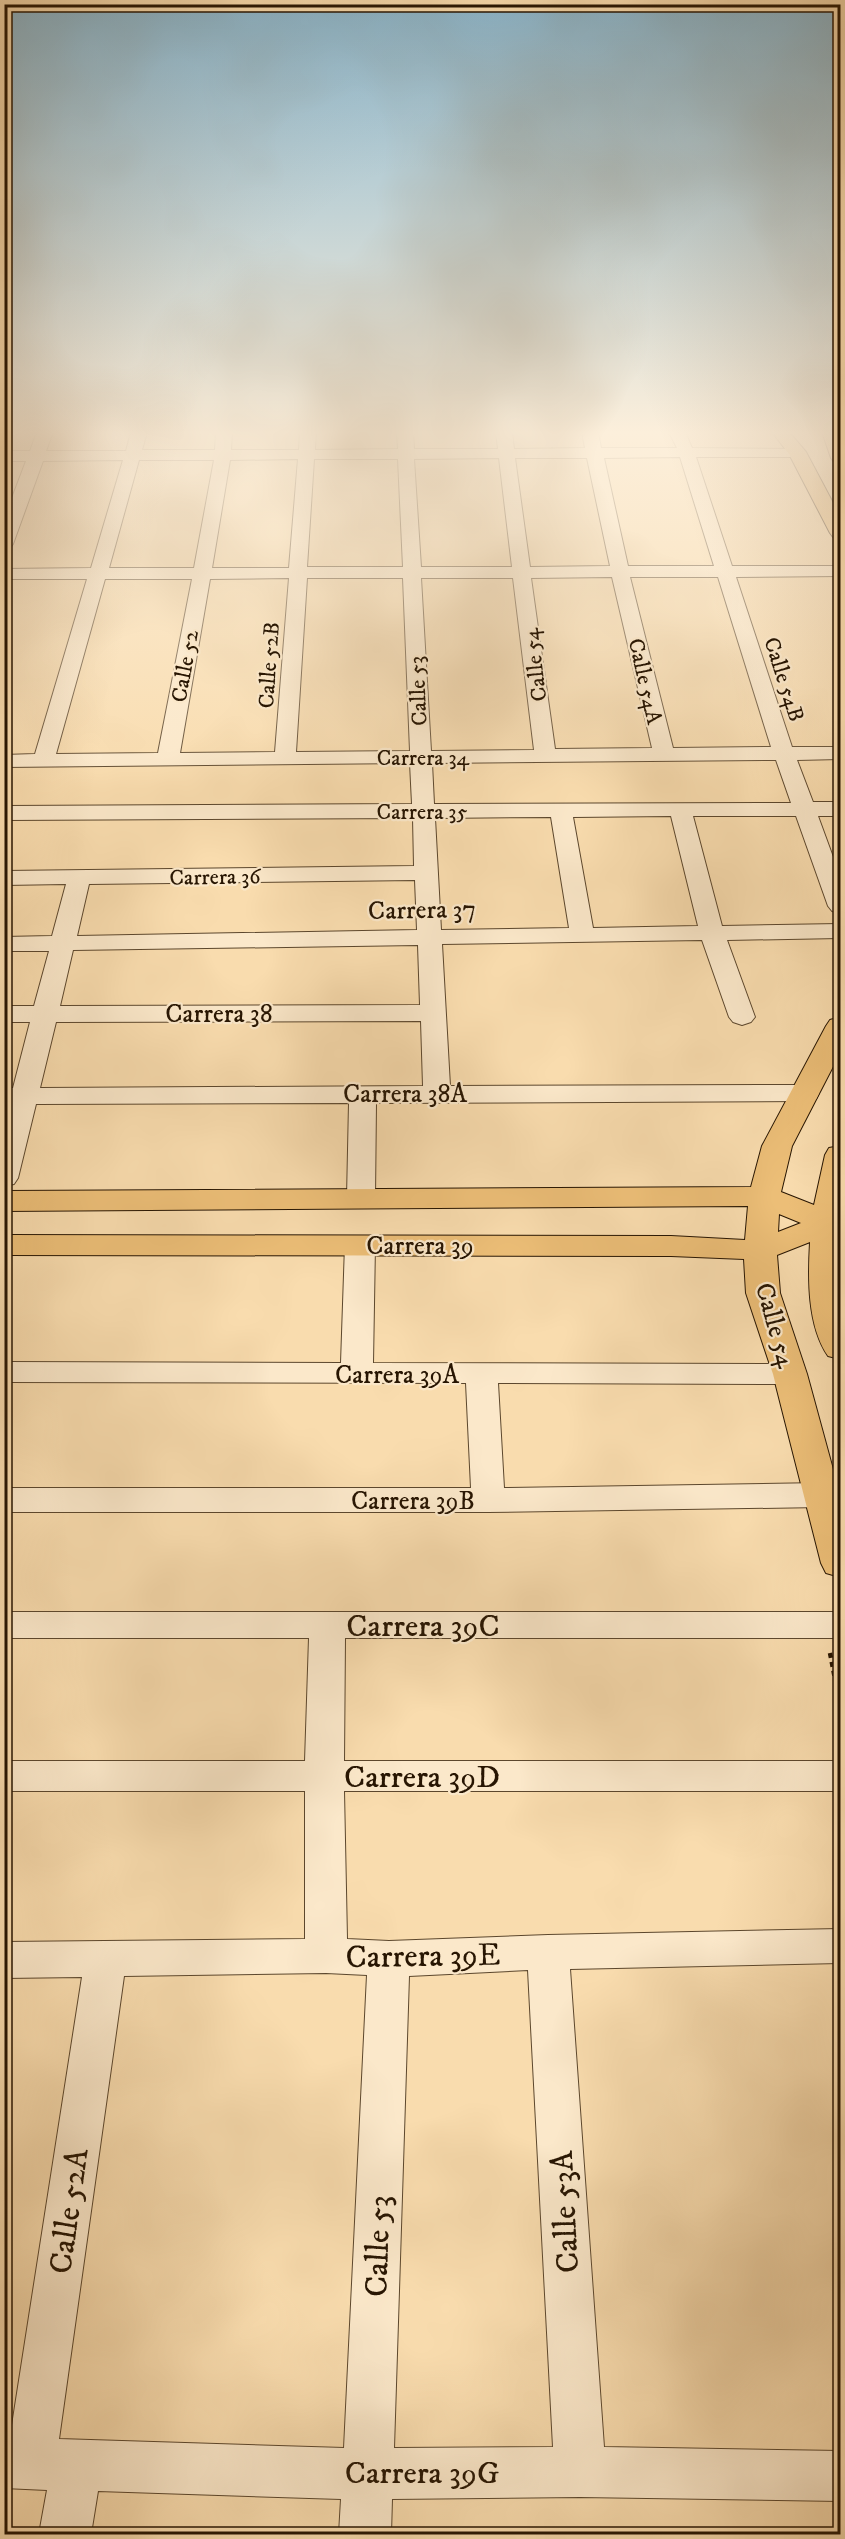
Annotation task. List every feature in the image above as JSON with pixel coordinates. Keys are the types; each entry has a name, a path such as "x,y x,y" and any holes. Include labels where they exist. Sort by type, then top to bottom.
{"main road":[{"name":"Calle 54","path":"840,1026 777,1146 764,1196 761,1250 763,1293 790,1374 840,1563"},
{"path":"686,1196 716,1192 758,1175 770,1161 777,1146"},
{"path":"840,1155 836,1171 835,1222 825,1262 829,1310 840,1348"},
{"name":"Carrera 39","path":"4,1201 101,1198 764,1196 835,1222"},
{"path":"82,1245 107,1239 119,1231 125,1221 120,1207 101,1198"},
{"path":"213,1244 192,1238 184,1230 182,1221 188,1211 199,1204 221,1199"},
{"name":"Carrera 39","path":"4,1245 671,1246 761,1250 835,1222"},
{"path":"671,1246 705,1251 732,1262 749,1275 763,1293"}],"street":[{"path":"44,760 104,550"},
{"name":"Calle 52","path":"168,759 205,550"},
{"name":"Calle 52B","path":"285,758 300,550"},
{"name":"Calle 53","path":"410,550 437,1093"},
{"name":"Calle 54","path":"520,550 545,756"},
{"name":"Calle 54A","path":"615,550 664,755"},
{"name":"Calle 54B","path":"719,550 783,754 840,906"},
{"path":"4,574 840,571"},
{"name":"Carrera 34","path":"4,761 840,753"},
{"name":"Carrera 35","path":"4,813 840,809"},
{"path":"680,810 712,933 742,1017"},
{"path":"561,811 582,935"},
{"name":"Carrera 36","path":"4,878 426,873"},
{"path":"4,1178 15,1096 45,1014 79,878"},
{"name":"Carrera 37","path":"4,944 840,931"},
{"name":"Carrera 38","path":"4,1014 433,1013"},
{"path":"361,1197 363,1093"},
{"name":"Carrera 38A","path":"15,1096 806,1093"},
{"path":"357,1373 360,1245"},
{"name":"Carrera 39A","path":"4,1372 790,1374"},
{"path":"482,1374 488,1500"},
{"name":"Carrera 39B","path":"4,1500 488,1500 822,1495"},
{"name":"Carrera 39C","path":"4,1625 840,1625"},
{"path":"326,1956 324,1776 327,1625"},
{"name":"Carrera 39D","path":"4,1776 840,1776"},
{"name":"Carrera 39E","path":"4,1960 326,1956 389,1959 548,1952 840,1946"},
{"name":"Calle 53A","path":"548,1952 580,2472"},
{"name":"Calle 53","path":"365,2535 389,1959"},
{"name":"Calle 52A","path":"65,2535 37,2463 105,1960"},
{"name":"Carrera 39G","path":"37,2463 368,2474 580,2472 840,2476"}]}
